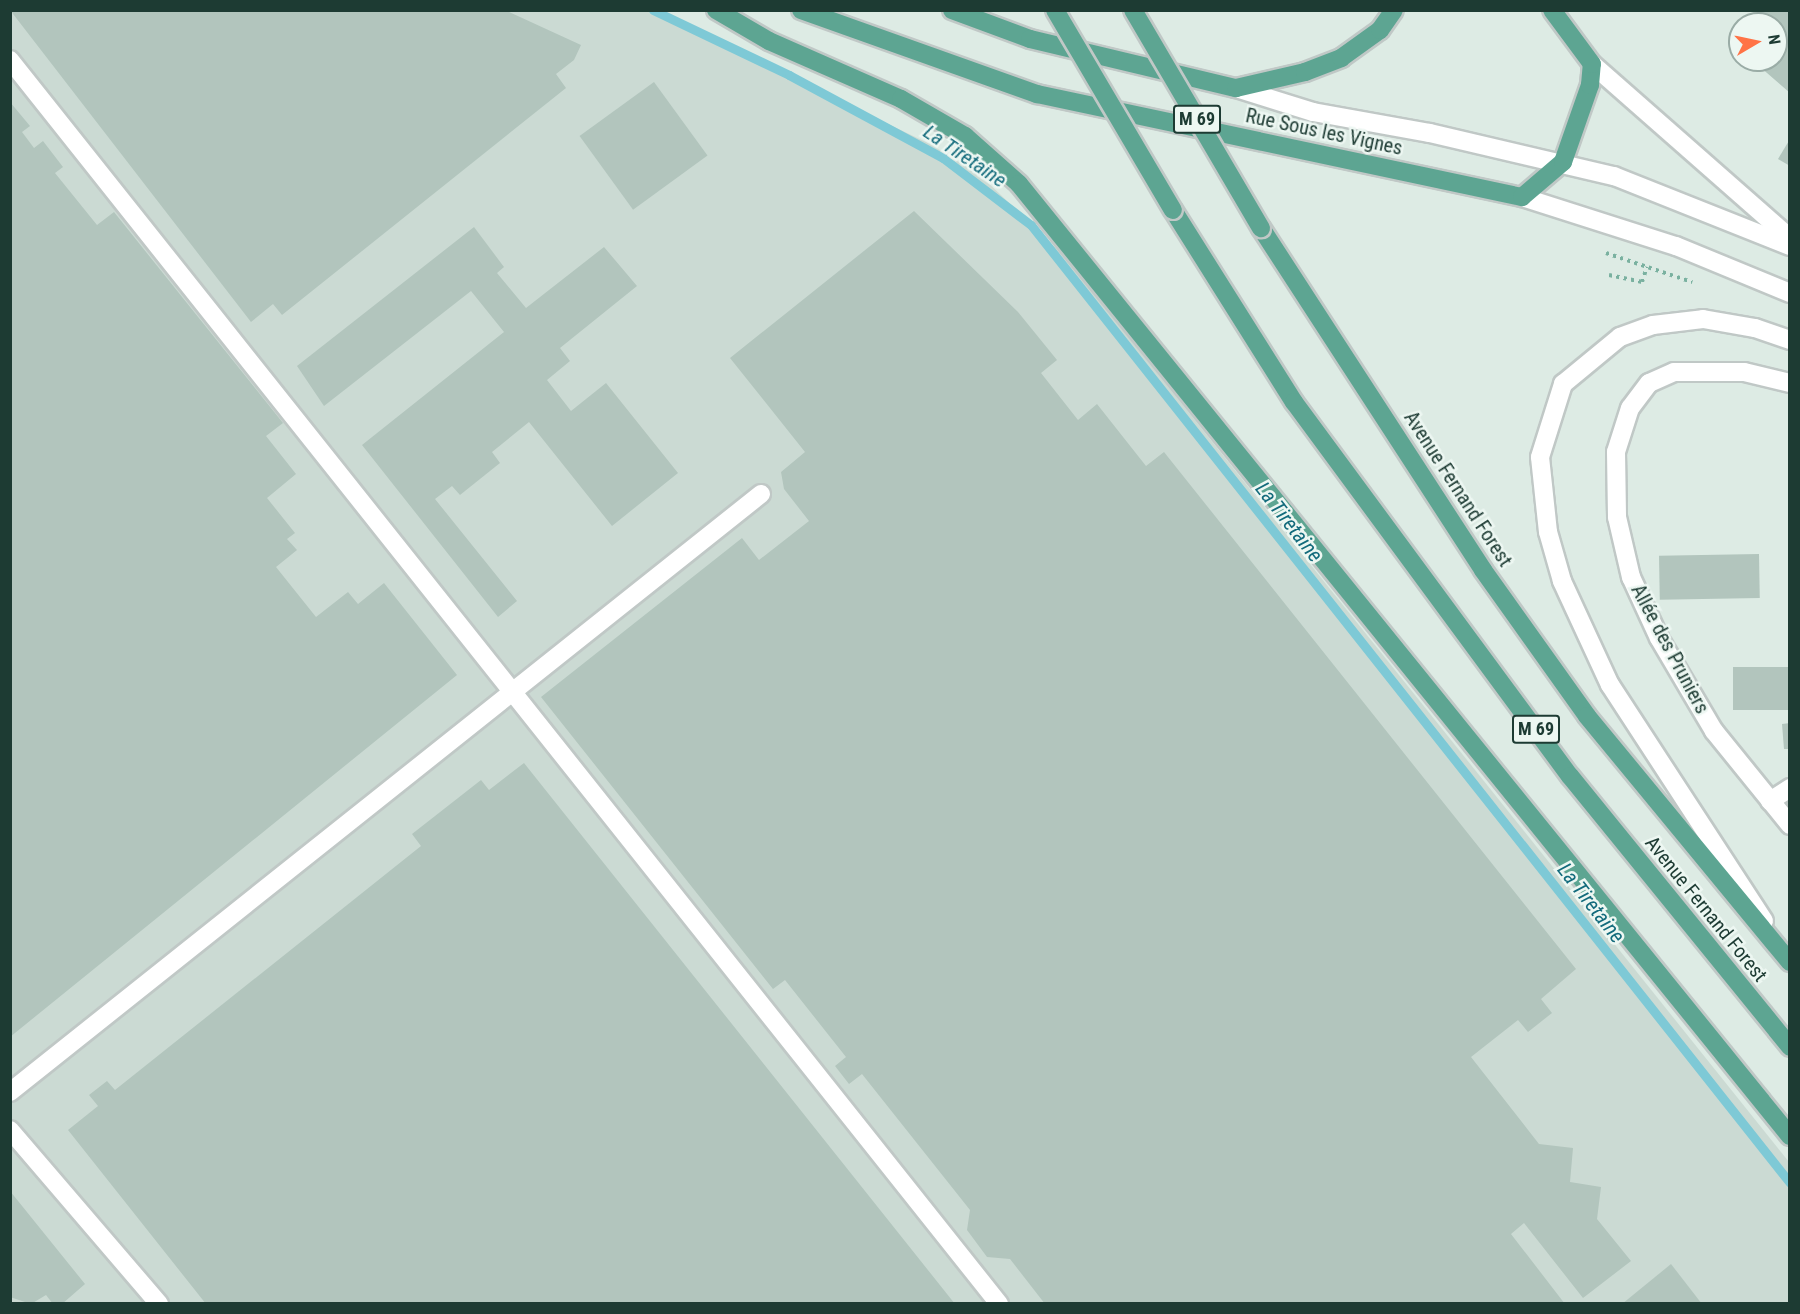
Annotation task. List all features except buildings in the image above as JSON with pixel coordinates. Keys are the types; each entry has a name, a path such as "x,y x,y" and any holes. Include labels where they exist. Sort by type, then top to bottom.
{"main road":[{"path":"716,10 956,130 1019,184 1790,1136"},
{"name":"Rue Sous les Vignes","path":"952,10 1030,39 1236,88"},
{"name":"Avenue Fernand Forest","path":"1055,10 1173,210 1294,402 1570,776 1790,1047"},
{"name":"Avenue Fernand Forest","path":"1133,10 1261,228 1483,570 1580,706 1790,961"},
{"path":"1236,88 1305,72 1341,58 1380,30 1394,10"},
{"path":"1522,197 1563,162 1585,106 1592,64 1552,10"},
{"name":"Rue Sous les Vignes","path":"807,12 1036,94 1522,197"}],"street":[{"path":"10,60 999,1304"},
{"path":"1592,64 1790,238"},
{"name":"Rue Sous les Vignes","path":"1236,88 1313,112 1563,162 1614,176 1790,246"},
{"name":"Rue Sous les Vignes","path":"1522,197 1676,246 1790,293"},
{"path":"1790,340 1755,328 1703,319 1653,325 1620,337 1563,384 1540,457 1548,532 1562,581 1610,685 1790,961"},
{"name":"Allée des Pruniers","path":"1790,383 1744,372 1674,372 1649,383 1630,408 1616,452 1617,517 1631,577 1659,638 1714,731 1790,825"},
{"path":"10,1092 761,494"},
{"path":"1770,801 1790,788"},
{"path":"10,1130 159,1304"}],"path":[{"path":"1609,275 1642,282 1649,259"}],"shaded area":[{"path":"10,11 651,11 930,144 980,175 1061,253 1789,1162 1789,1303 11,1303"}],"waterway":[{"name":"La Tiretaine","path":"653,10 789,75 943,158 1031,225 1790,1183"}]}
